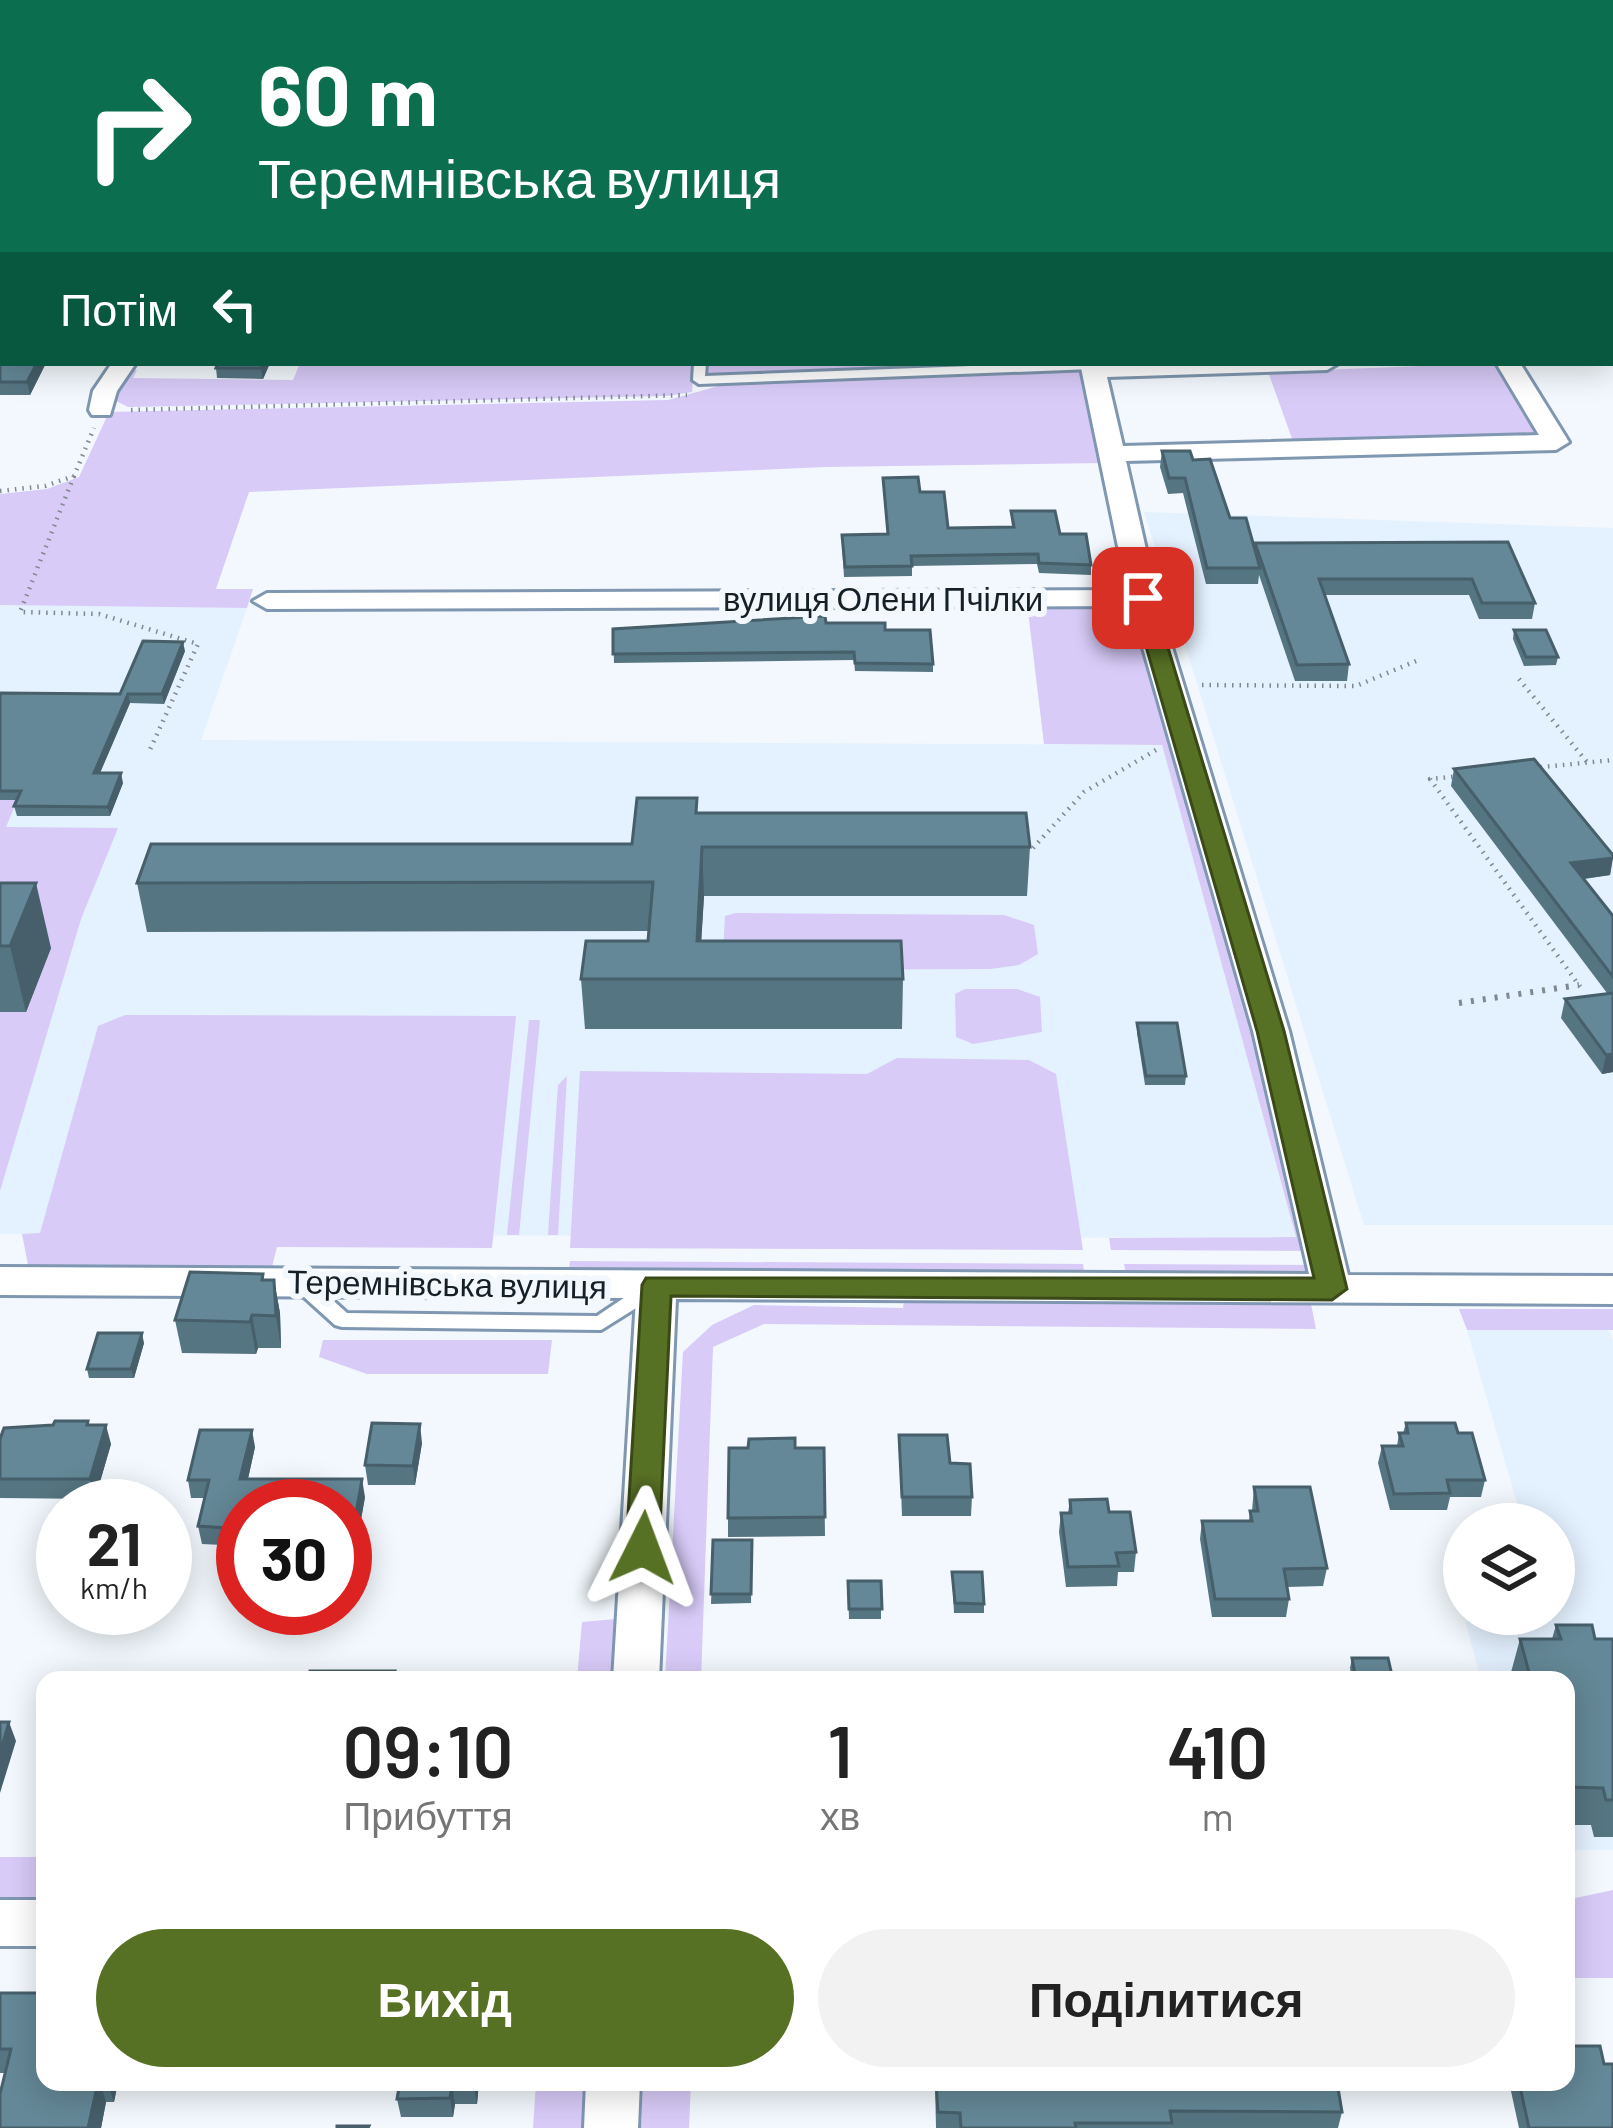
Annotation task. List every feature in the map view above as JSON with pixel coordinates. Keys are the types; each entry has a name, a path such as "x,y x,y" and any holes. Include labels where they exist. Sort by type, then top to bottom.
{"street":[{"path":"101,410 105,392 122,366"},
{"path":"1093,366 1143,598 1270,1031 1332,1289"},
{"path":"1114,454 1556,442 1510,366"},
{"name":"вулиця Олени Пчілки","path":"267,601 1143,598"},
{"name":"Теремнівська вулиця","path":"0,1281 1613,1290"},
{"path":"636,1671 657,1285"},
{"path":"0,1923 36,1923"},
{"path":"611,2128 613,2091"}],"lane":[{"path":"700,366 700,380 1093,366"}],"path":[{"path":"148,754 198,644 99,614 20,612 101,410 668,398 696,393 700,380"},
{"path":"0,491 45,486 74,476"},
{"path":"1170,685 1356,686 1421,659"},
{"path":"1519,679 1587,762"},
{"path":"1033,848 1084,792 1150,755 1182,723"},
{"path":"1519,769 1613,760"},
{"path":"1459,1003 1581,988 1430,779 1474,774"}],"shaded area":[{"path":"299,366 694,366 692,392 667,396 128,407 112,399 127,370 137,370 133,378 293,380"},
{"path":"708,366 886,366 886,369 708,376"},
{"path":"1500,366 1542,437 1294,444 1268,372"},
{"path":"1084,369 1105,463 825,467 249,492 216,589 253,589 247,608 0,605 0,494 47,489 79,477 109,412 668,400 733,382"},
{"path":"1144,512 1613,528 1613,1225 1364,1225"},
{"path":"1027,603 1092,603 1116,608 1125,613 1144,646 1196,806 1312,1251 1111,1250 1109,1238 1296,1237 1162,745 1044,744"},
{"path":"0,605 247,608 201,740 1162,745 1296,1238 0,1234"},
{"path":"0,796 19,796 6,827 118,828 81,919 0,1191"},
{"path":"1004,915 1034,925 1038,954 1019,965 990,969 767,970 723,953 725,916"},
{"path":"965,989 1017,989 1040,997 1042,1032 973,1044 956,1037 955,994"},
{"path":"125,1015 516,1016 492,1248 277,1247 271,1271 29,1270 22,1234 40,1233 98,1026"},
{"path":"529,1020 540,1020 519,1235 507,1235"},
{"path":"897,1058 1029,1060 1056,1074 1083,1250 570,1248 580,1071 867,1074"},
{"path":"567,1076 558,1235 548,1235 558,1085"},
{"path":"570,1261 1083,1264 1084,1272 569,1269"},
{"path":"1124,1264 1308,1265 1310,1275 1126,1274"},
{"path":"904,1300 1311,1304 1316,1329 764,1324 713,1347 701,1671 665,1671 683,1352 712,1325 754,1305 903,1308"},
{"path":"1459,1309 1613,1309 1613,1330 1467,1330"},
{"path":"1467,1330 1609,1330 1613,1341 1613,1850 1575,1850 1575,1671 1479,1671 1469,1635 1575,1635 1575,1503 1517,1503"},
{"path":"323,1340 552,1340 548,1374 367,1374 319,1357"},
{"path":"616,1619 612,1671 578,1671 582,1622"},
{"path":"0,1857 36,1857 36,1897 0,1897"},
{"path":"1613,1890 1613,1978 1575,1978 1575,1898"},
{"path":"535,2091 584,2091 582,2128 533,2128"},
{"path":"643,2091 691,2091 689,2128 641,2128"}],"building":[{"path":"0,366 35,366 27,382 0,382"},
{"path":"217,366 262,366 261,368"},
{"path":"1162,451 1190,451 1193,460 1210,459 1230,518 1246,518 1260,568 1207,568 1185,478 1169,478"},
{"path":"918,477 920,492 944,492 948,528 1014,527 1011,511 1055,511 1060,534 1086,534 1091,565 1039,563 1038,554 911,556 912,566 845,567 842,535 888,534 883,478"},
{"path":"1508,542 1535,603 1482,603 1472,579 1319,579 1349,664 1297,665 1255,543"},
{"path":"825,616 826,623 885,623 885,630 930,630 933,664 855,663 854,652 613,654 613,629"},
{"path":"1514,630 1546,630 1558,657 1526,657"},
{"path":"143,641 183,642 162,694 128,694 94,773 121,773 108,807 14,806 21,791 0,791 0,693 120,694"},
{"path":"1534,759 1613,855 1571,863 1613,916 1613,977 1454,769"},
{"path":"637,798 697,798 696,813 1026,813 1030,847 702,847 697,941 901,941 903,979 581,979 586,941 648,941 653,882 137,883 151,844 632,844"},
{"path":"0,883 36,883 10,946 0,946"},
{"path":"1613,993 1613,1054 1606,1055 1565,999"},
{"path":"1137,1023 1177,1023 1186,1076 1146,1076"},
{"path":"190,1272 263,1274 262,1280 274,1280 276,1316 252,1315 250,1322 175,1320"},
{"path":"98,1333 142,1333 131,1369 87,1369"},
{"path":"55,1421 88,1421 87,1425 106,1425 90,1479 0,1479 4,1428 53,1425"},
{"path":"372,1423 420,1424 413,1466 365,1465"},
{"path":"1406,1423 1455,1423 1458,1433 1472,1433 1485,1480 1447,1480 1450,1493 1394,1494 1382,1446 1403,1446 1399,1433 1408,1433"},
{"path":"200,1430 252,1430 240,1479 216,1479 216,1527 198,1526 209,1480 188,1479"},
{"path":"899,1435 947,1435 950,1463 970,1464 972,1497 902,1497"},
{"path":"795,1438 795,1448 824,1448 825,1517 728,1518 729,1448 748,1448 749,1439"},
{"path":"1254,1487 1310,1487 1327,1568 1284,1569 1289,1599 1215,1599 1202,1521 1252,1521 1250,1511 1258,1511"},
{"path":"1107,1499 1109,1512 1130,1512 1136,1552 1116,1553 1119,1566 1068,1567 1061,1513 1071,1513 1070,1500"},
{"path":"713,1540 752,1540 751,1594 711,1594"},
{"path":"952,1572 982,1572 984,1604 955,1603"},
{"path":"848,1581 881,1581 882,1609 849,1609"},
{"path":"1575,1625 1592,1625 1595,1639 1613,1639 1613,1800 1606,1800 1603,1788 1575,1787 1575,1671 1529,1671 1520,1639 1561,1639 1560,1635 1575,1635"},
{"path":"1352,1658 1388,1658 1391,1671 1354,1671"},
{"path":"0,1722 9,1722 0,1753"},
{"path":"0,1993 36,1993 36,2091 96,2091 88,2128 0,2128 0,2094 11,2049 0,2049"},
{"path":"1575,2046 1600,2046 1604,2064 1613,2064 1613,2128 1529,2128 1521,2091 1575,2091"},
{"path":"398,2091 451,2091 450,2098 397,2099"},
{"path":"937,2091 1338,2091 1342,2112 1170,2111 1172,2123 961,2128 960,2113 938,2112"}],"route":[{"path":"643,1548 657,1285 1332,1289 1270,1031 1143,598"}]}
